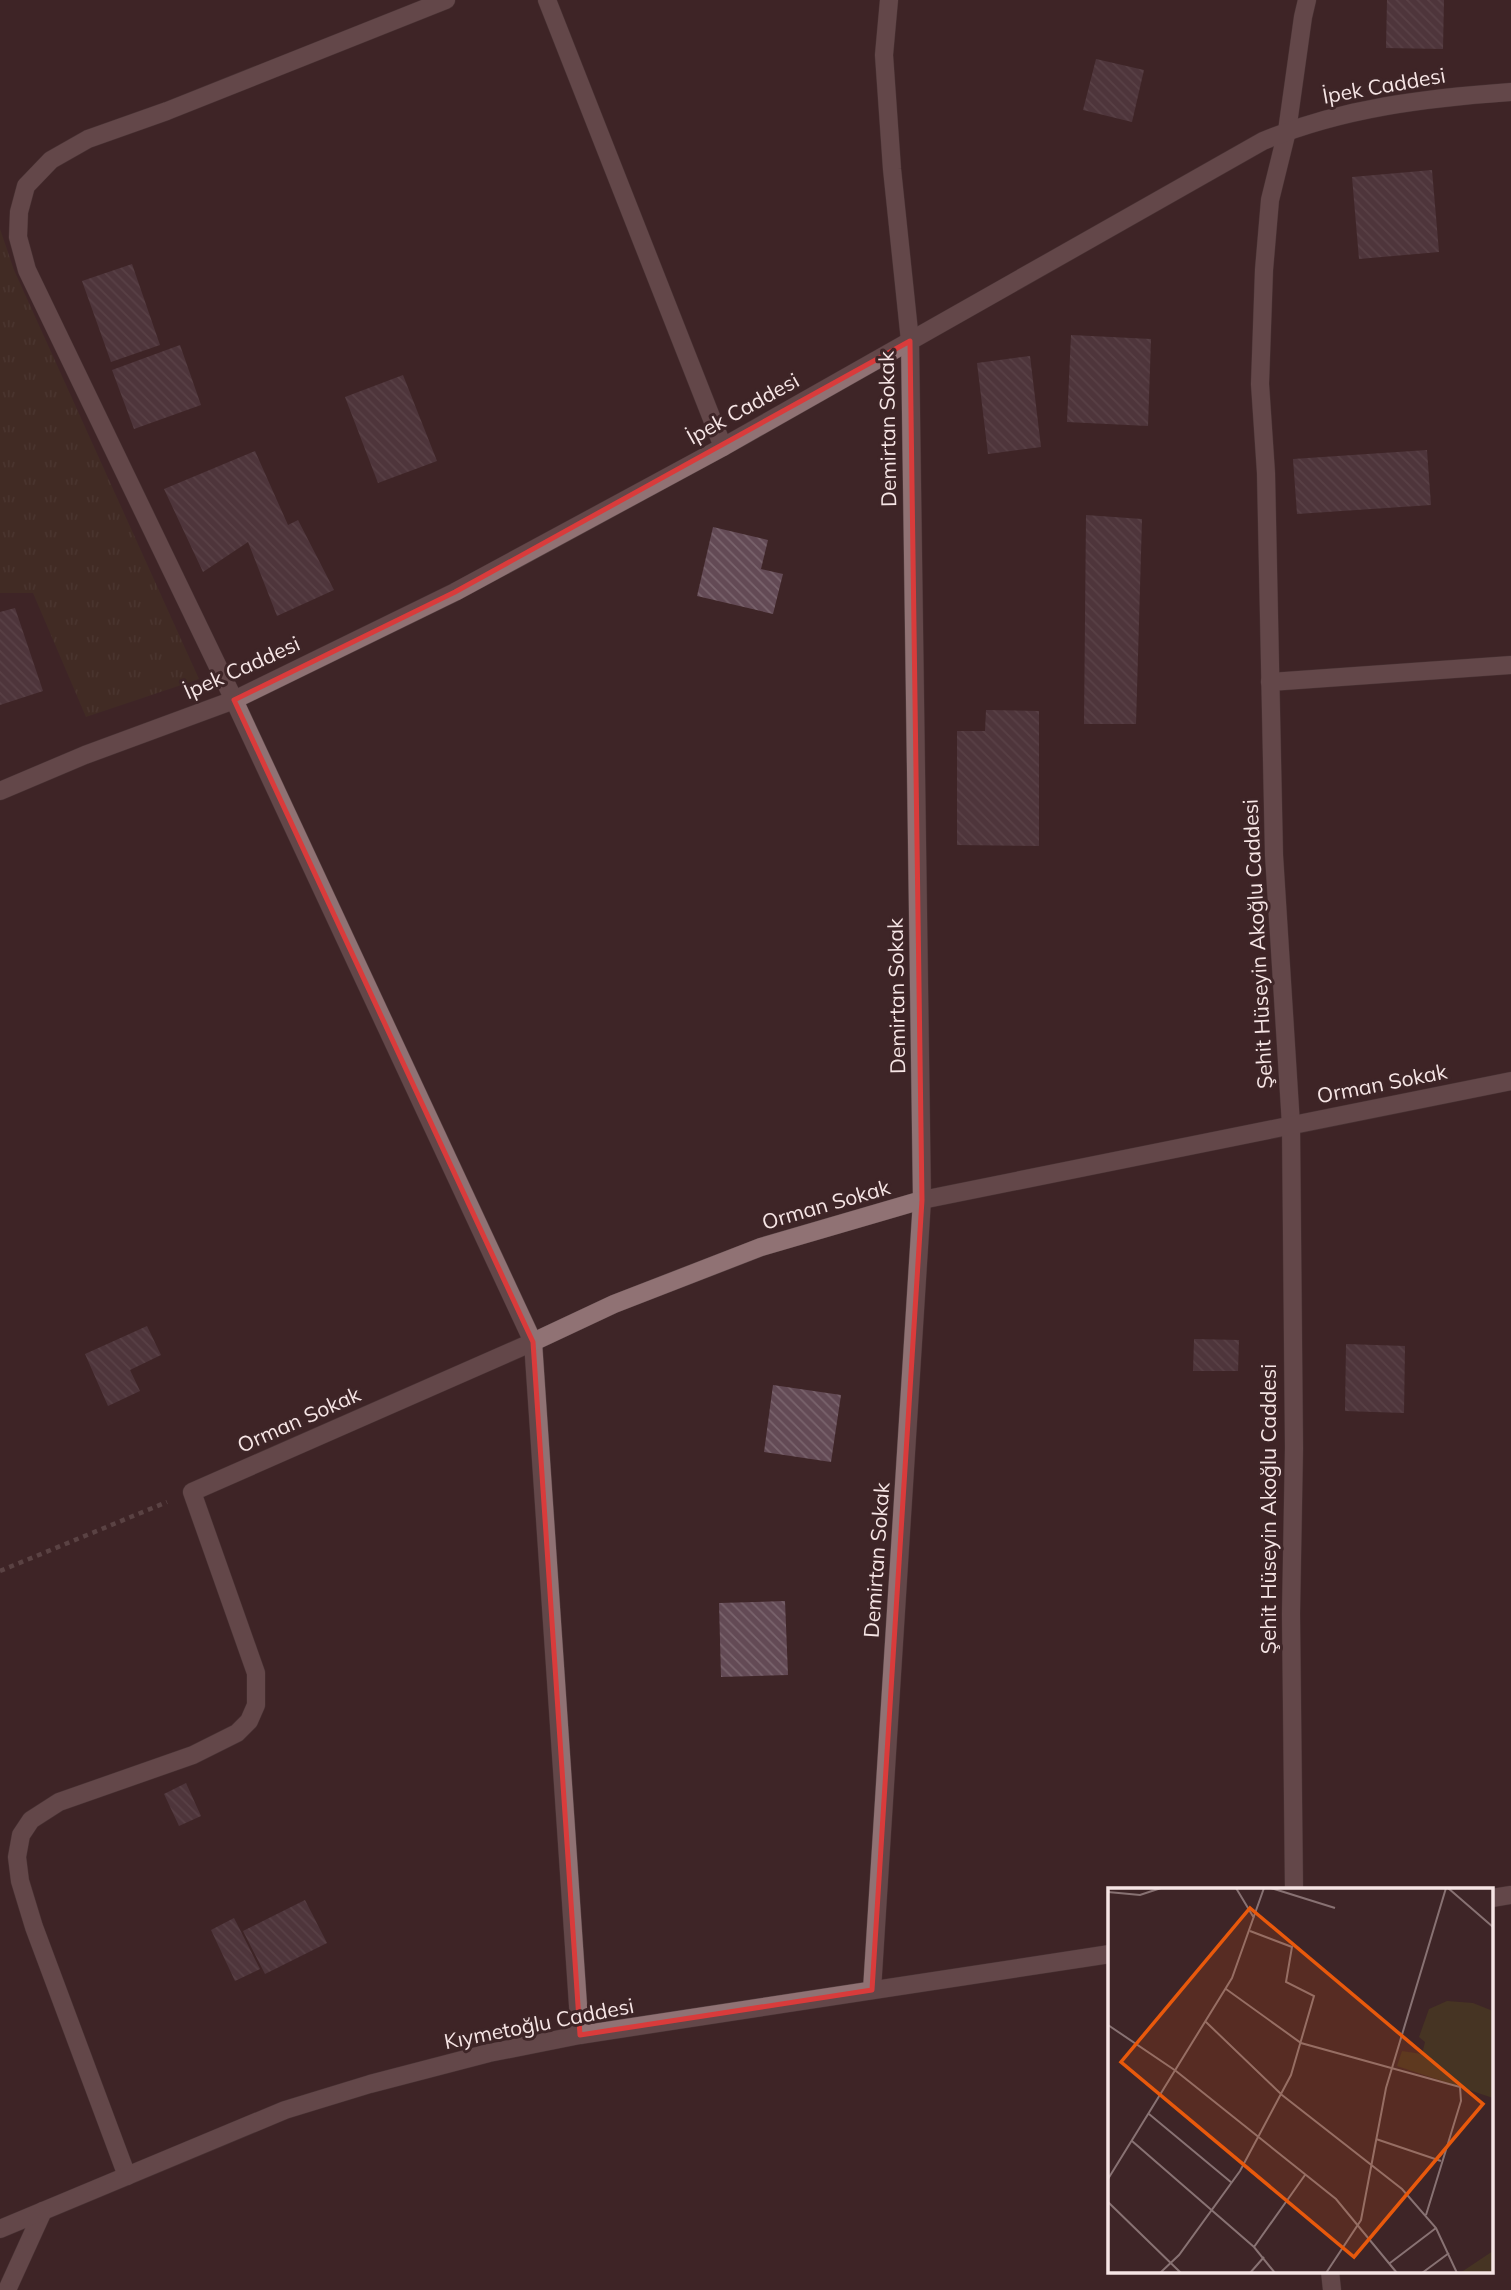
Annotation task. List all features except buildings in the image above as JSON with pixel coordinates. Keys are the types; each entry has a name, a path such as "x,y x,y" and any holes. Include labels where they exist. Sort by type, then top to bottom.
{"street":[{"path":"446,0 167,111 88,139 51,160 26,186 19,212 18,237 27,270 234,700 533,1342 580,2035"},
{"path":"547,0 723,447"},
{"name":"Demirtan Sokak","path":"873,1990 922,1200 910,341 892,169 884,55 889,0"},
{"name":"Şehit Hüseyin Akoğlu Caddesi","path":"1294,1888 1291,1125 1274,855 1266,473 1261,371 1264,270 1270,200 1287,131 1307,0"},
{"name":"İpek Caddesi","path":"0,791 85,755 234,700 455,592 723,447 1263,141 1287,131 1363,109 1457,96 1511,92"},
{"path":"1270,682 1511,665"},
{"name":"Orman Sokak","path":"192,1492 614,1304 761,1247 922,1200 1511,1081"},
{"path":"127,2176 34,1927 20,1881 17,1857 21,1835 31,1820 59,1802 193,1755 237,1733 249,1721 256,1705 256,1673 192,1492"},
{"name":"Kıymetoğlu Caddesi","path":"0,2229 285,2110 370,2084 489,2053 580,2035 1108,1954"},
{"path":"7,2290 43,2211"},
{"path":"1330,2272 1332,2290"}],"path":[{"path":"0,1571 192,1492"}],"highlighted area":[{"path":"910,341 922,1200 872,1990 580,2035 533,1342 234,700 455,592"}],"green space":[{"path":"0,229 14,270 199,679 86,717 33,593 0,593"}]}
